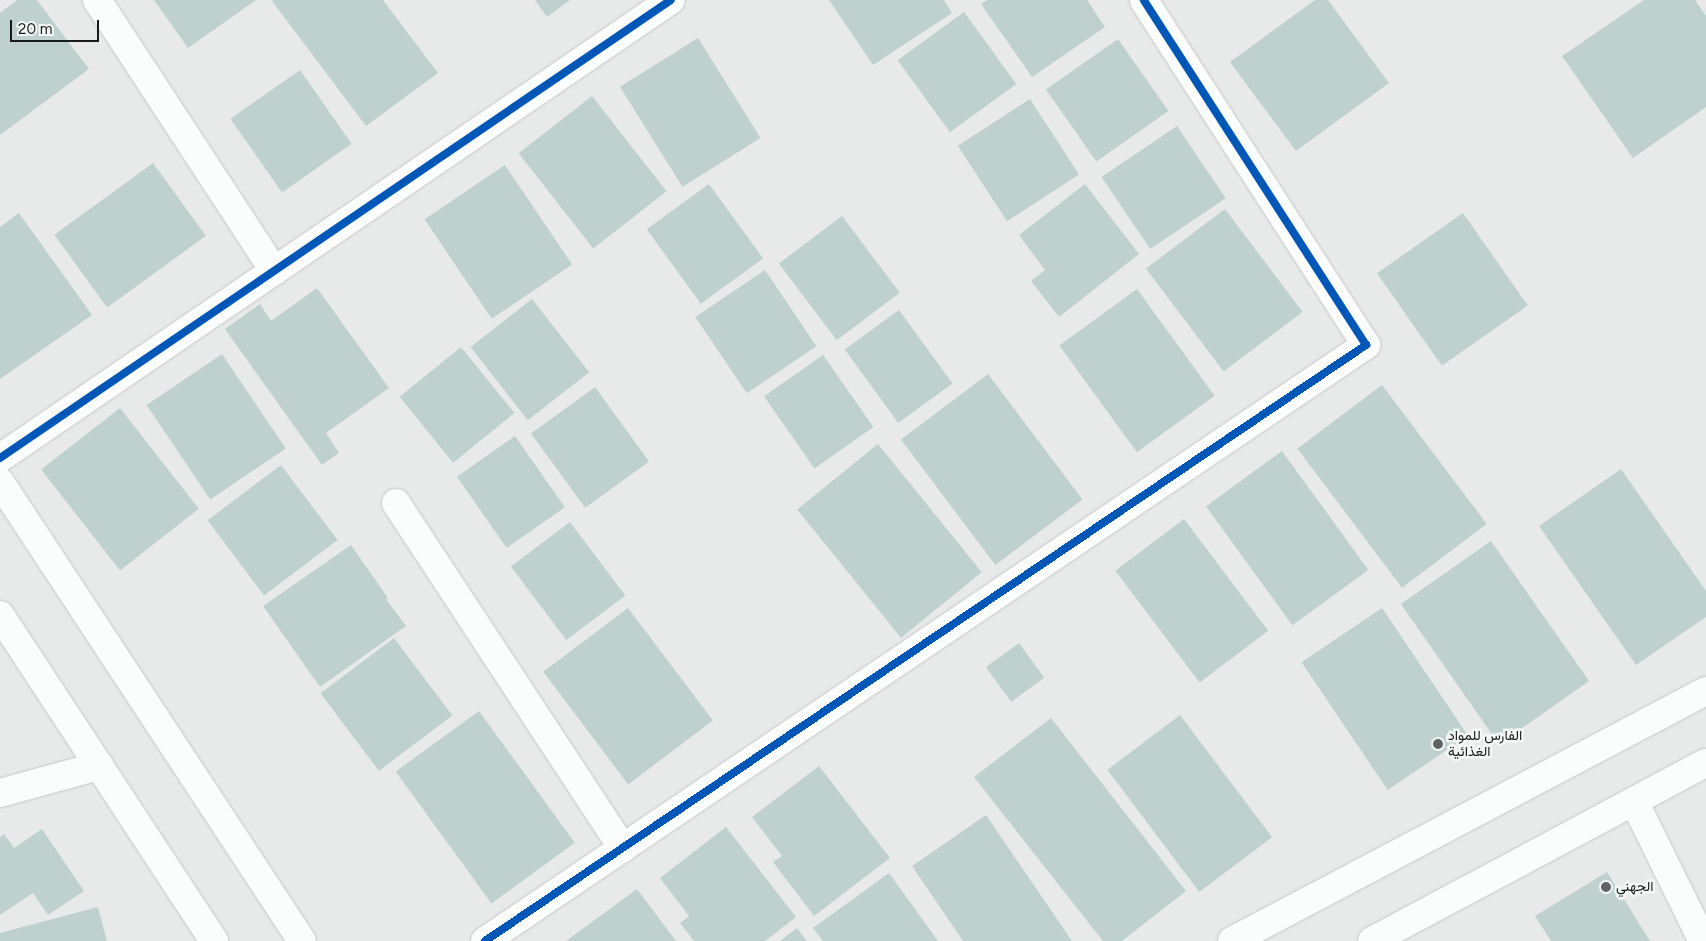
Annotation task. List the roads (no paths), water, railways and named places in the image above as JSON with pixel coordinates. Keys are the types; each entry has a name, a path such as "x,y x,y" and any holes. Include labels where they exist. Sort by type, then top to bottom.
{"street":[{"path":"97,0 274,271"},
{"path":"0,458 671,0"},
{"path":"485,941 1366,346 1144,0"},
{"path":"0,482 302,941"},
{"path":"396,503 623,848"},
{"path":"0,615 214,941"},
{"path":"1232,941 1706,692"},
{"path":"1372,941 1706,763"},
{"path":"0,793 99,766"},
{"path":"1634,801 1703,941"}],"place":[{"name":"الفارس للمواد الغذائية","path":"1438,744"},
{"name":"الجهني","path":"1606,887"}]}
